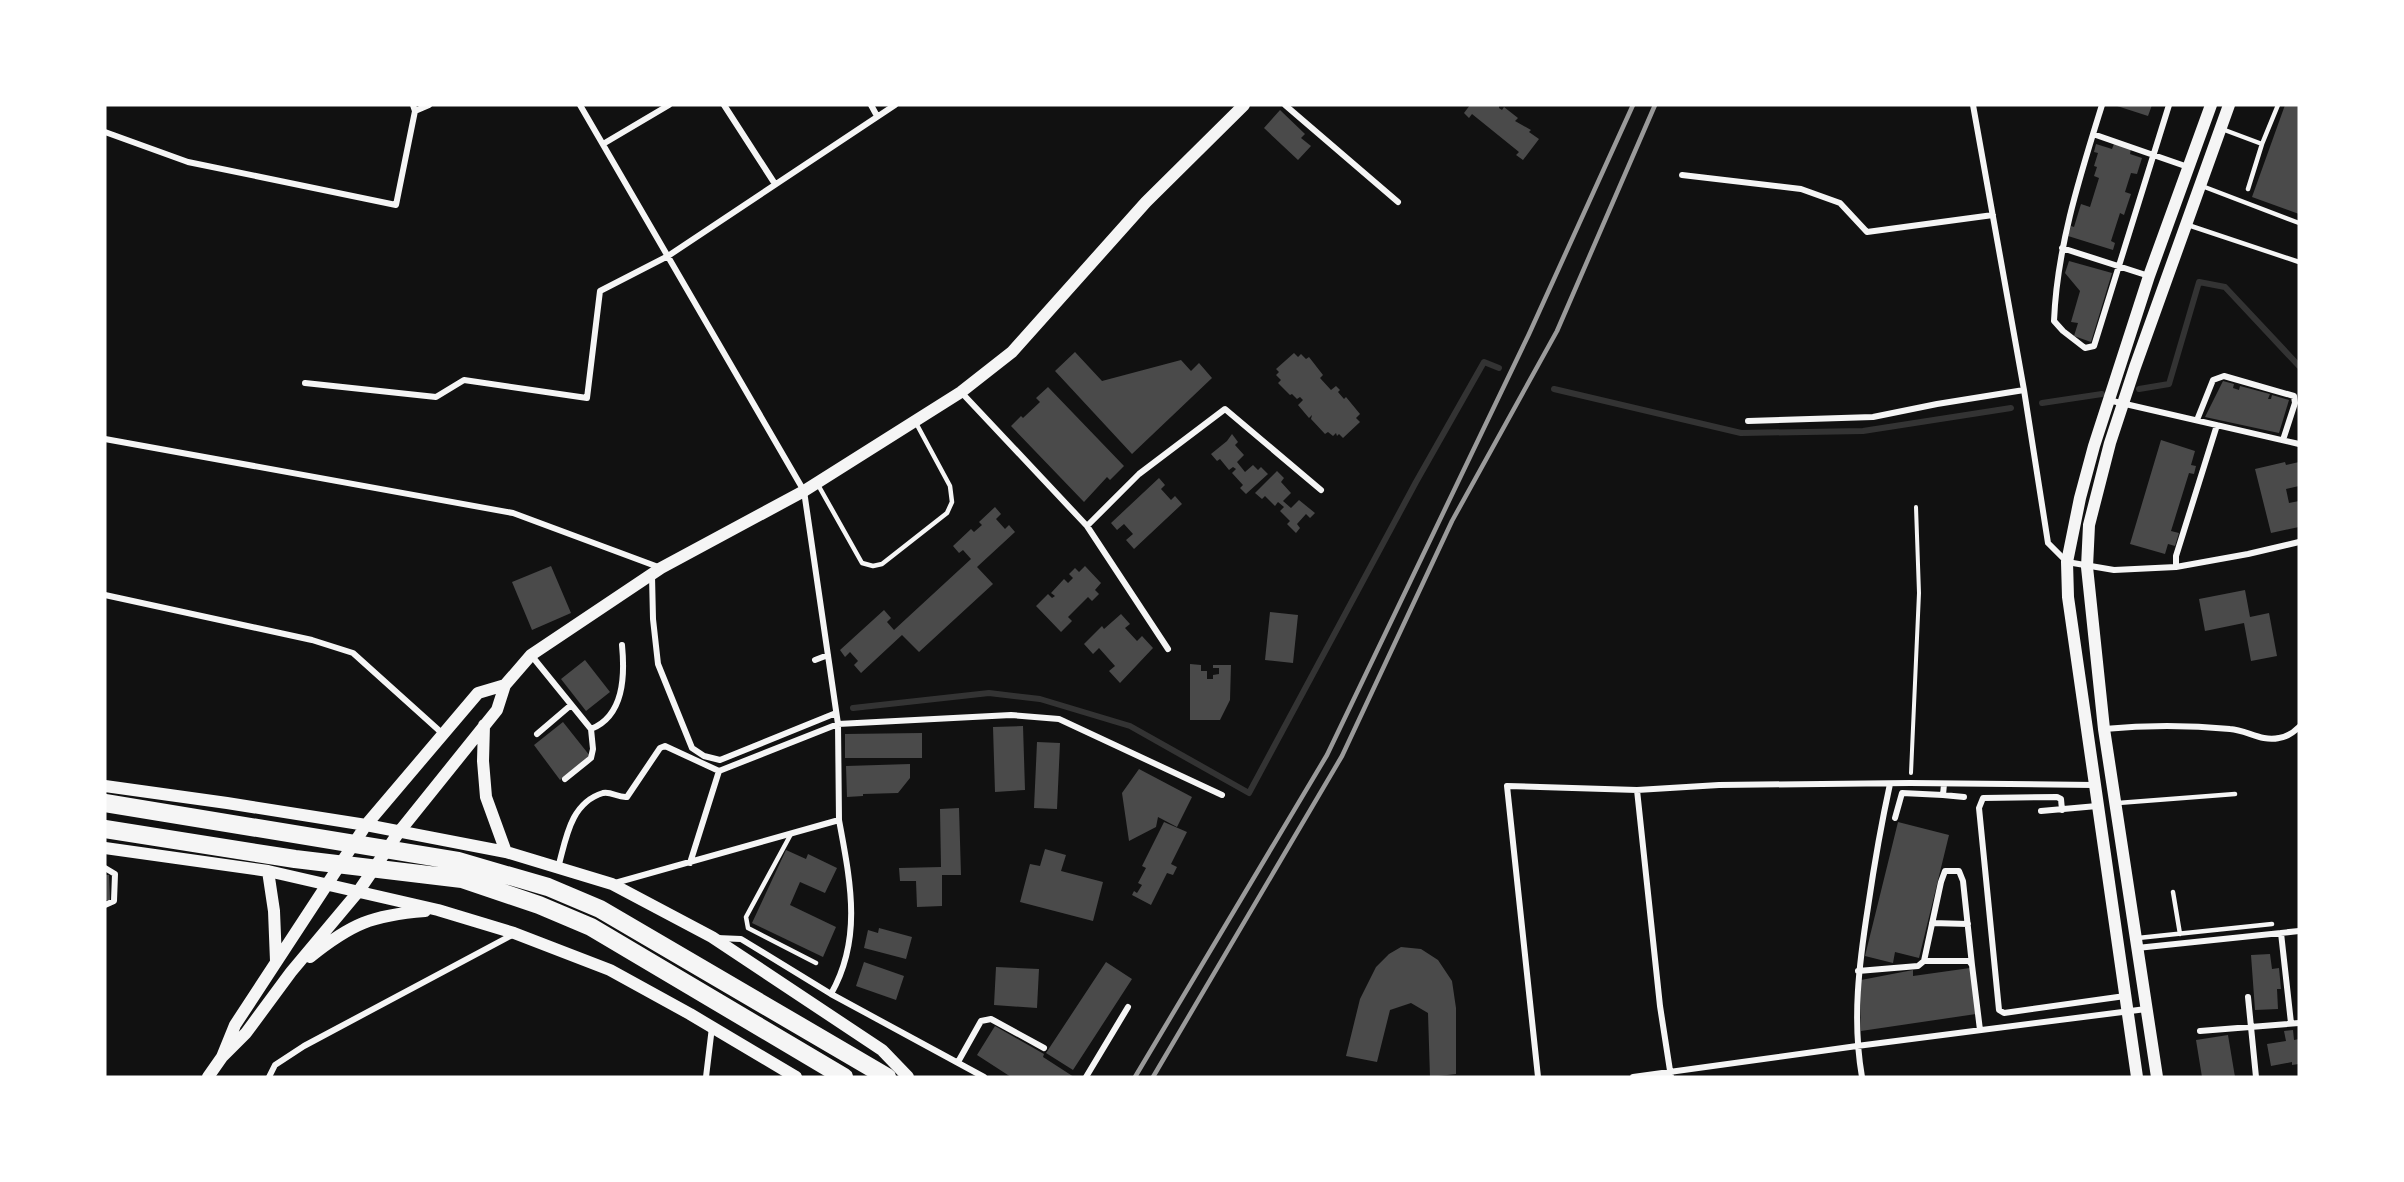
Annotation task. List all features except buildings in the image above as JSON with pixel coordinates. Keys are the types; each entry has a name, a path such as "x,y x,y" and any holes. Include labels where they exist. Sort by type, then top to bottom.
{"highway":[{"path":"105,803 458,861 548,887 600,909 879,1072"},
{"path":"105,829 295,859 462,879 540,905 591,927 844,1077"}],"main road":[{"path":"208,1077 222,1058 246,1033 291,972 358,892 399,832 497,710 506,685 531,655 656,572 804,490 961,392 1012,352 1146,202 1244,105"},
{"path":"2137,1077 2068,597 2067,562 2080,498 2108,400 2149,276 2211,105"},
{"path":"2157,1077 2104,729 2087,567 2089,525 2123,404 2229,105"},
{"path":"222,1058 235,1025 366,825 478,693 506,685"},
{"path":"484,725 483,761 486,796 506,852"},
{"path":"105,786 366,825 506,852 612,884 712,937 882,1050 908,1077"},
{"path":"105,848 268,871 438,909 514,933 610,970 796,1077"},
{"path":"268,871 274,911 276,961"},
{"path":"291,972 329,942 356,925 387,915 438,909"}],"street":[{"path":"105,132 188,162 396,205 414,108 429,105"},
{"path":"580,105 804,490 838,724 839,820 851,882 851,943 840,978 831,994"},
{"path":"603,144 669,105"},
{"path":"724,105 775,184"},
{"path":"871,105 877,116"},
{"path":"305,383 436,397 464,380 587,398 600,291 668,256 895,105"},
{"path":"1285,105 1398,202"},
{"path":"1973,105 2024,390 2048,543 2067,562 2114,570 2176,567 2299,542"},
{"path":"2102,105 2062,248 2056,282 2054,321 2085,348 2094,346 2169,105"},
{"path":"2093,134 2188,167"},
{"path":"1682,175 1801,189 1840,203 1867,232 1993,215"},
{"path":"2170,218 2186,224"},
{"path":"2062,248 2149,276"},
{"path":"2197,420 2213,380 2224,376 2294,396 2295,403 2283,440"},
{"path":"1748,421 1873,417 2024,390"},
{"path":"961,392 1087,526 1168,649"},
{"path":"2108,400 2299,444"},
{"path":"1087,526 1139,474 1225,409 1321,490"},
{"path":"2176,567 2176,556 2217,425"},
{"path":"105,439 513,513 656,572 653,619 658,664 692,748 704,756 720,760 836,713"},
{"path":"105,595 312,640 353,652 443,734"},
{"path":"591,729 601,725 616,709 624,660 622,645"},
{"path":"531,655 591,729 593,749 591,758 566,779"},
{"path":"815,660 828,655"},
{"path":"537,734 571,705"},
{"path":"558,867 573,817 585,804 603,793 627,797 660,748 665,746 719,771 838,724 1011,715 1059,719 1222,795"},
{"path":"2104,729 2135,726 2232,729 2262,739 2279,738 2299,727"},
{"path":"690,863 719,771"},
{"path":"1539,1077 1507,786 1637,790 1719,785 1910,783 2094,785"},
{"path":"1862,1077 1857,1046 1858,971 1879,832 1890,784"},
{"path":"1943,795 1944,784"},
{"path":"1637,790 1660,1006 1671,1074"},
{"path":"1895,818 1902,793 1965,797"},
{"path":"2062,810 2061,800 2057,797 1983,798 1979,808 1999,1010 2004,1013 2126,996"},
{"path":"2041,811 2097,807"},
{"path":"612,884 839,820"},
{"path":"105,868 115,874 114,902 105,905"},
{"path":"1858,971 1918,966 1924,960 1941,882 1946,871 1952,869 1959,871 1963,881 1980,1030"},
{"path":"1932,923 1968,924"},
{"path":"2136,943 2299,931"},
{"path":"269,1077 275,1065 304,1046 514,933"},
{"path":"2281,933 2291,1023"},
{"path":"712,937 741,939 831,994 984,1077"},
{"path":"1924,960 1963,959 1972,965"},
{"path":"2248,997 2256,1077"},
{"path":"1086,1077 1128,1007"},
{"path":"1633,1077 1671,1074 1857,1046 2146,1009"},
{"path":"958,1062 981,1021 991,1019 1044,1048"},
{"path":"2200,1031 2299,1023"},
{"path":"706,1077 712,1027"}],"lane":[{"path":"2248,189 2262,144 2278,105"},
{"path":"2220,128 2262,144"},
{"path":"2200,185 2299,223"},
{"path":"2186,224 2299,262"},
{"path":"817,482 862,563 873,566 882,564 947,513 952,502 950,486 915,421"},
{"path":"2115,803 2235,794"},
{"path":"791,834 746,917 748,927 816,963"},
{"path":"2173,891 2180,934"},
{"path":"2136,943 2180,934 2272,924"}],"path":[{"path":"1910,783 1919,593 1916,507"}],"waterway":[{"path":"2139,389 2169,384 2199,282 2225,287 2299,366"},
{"path":"853,708 989,693 1040,699 1130,726 1249,793 1416,482 1484,362 1499,368"},
{"path":"1554,389 1741,433 1863,431 2011,408"},
{"path":"2042,403 2102,394"}],"railway":[{"path":"1135,1077 1327,755 1529,334 1633,105"},
{"path":"1153,1077 1342,756 1452,521 1557,331 1655,105"}]}
